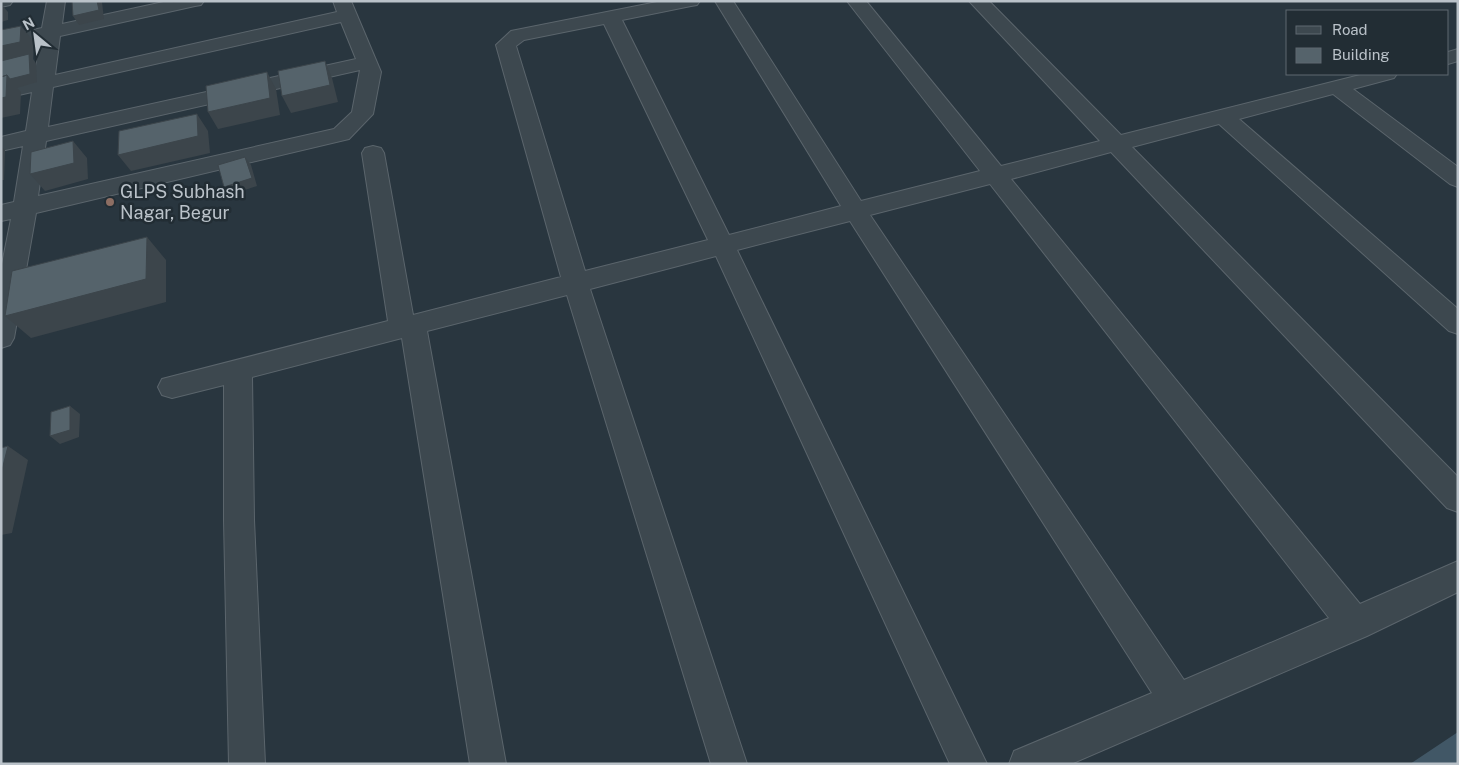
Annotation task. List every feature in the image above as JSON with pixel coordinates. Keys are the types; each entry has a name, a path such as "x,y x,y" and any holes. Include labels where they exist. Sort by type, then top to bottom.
{"street":[{"path":"1,338 26,207 56,1"},
{"path":"1,43 195,1"},
{"path":"692,1 518,35 506,44 576,284 729,764"},
{"path":"724,1 856,212 1176,699"},
{"path":"856,1 1355,624"},
{"path":"978,1 1114,144 1458,498"},
{"path":"1,92 44,84 345,8 371,72 362,114 341,134 1,213"},
{"path":"611,18 723,246 969,764"},
{"path":"1,144 367,62"},
{"path":"172,387 1383,75"},
{"path":"1337,87 1458,179"},
{"path":"1223,116 1458,324"},
{"path":"373,153 488,764"},
{"path":"238,370 239,520 247,764"},
{"path":"1027,764 1355,624 1458,576"}],"water":[{"path":"1458,732 1458,764 1410,764"}],"building":[{"path":"72,1 97,1 99,10 73,16"},
{"path":"21,26 20,42 1,46 1,30"},
{"path":"29,54 30,74 10,79 7,75 1,77 1,61"},
{"path":"325,61 330,85 282,96 278,71"},
{"path":"267,72 270,98 208,112 206,86"},
{"path":"7,75 6,97 1,98 1,77"},
{"path":"197,114 198,136 118,155 119,131"},
{"path":"73,141 74,163 30,174 31,152"},
{"path":"245,157 252,178 224,187 218,165"},
{"path":"147,237 146,279 5,316 12,271"},
{"path":"70,406 70,430 50,436 51,412"},
{"path":"8,446 1,474 1,448"}],"place":[{"name":"GLPS Subhash Nagar, Begur","path":"110,202"}]}
